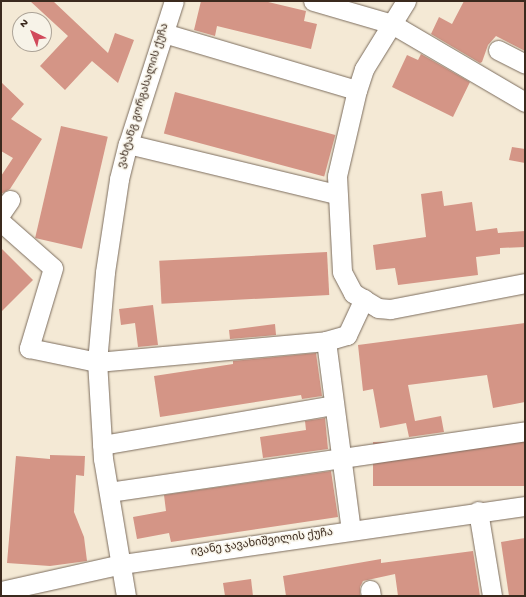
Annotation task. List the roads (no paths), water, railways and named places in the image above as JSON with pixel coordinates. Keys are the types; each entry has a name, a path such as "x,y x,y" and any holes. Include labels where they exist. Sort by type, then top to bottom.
{"street":[{"name":"ვახტანგ გორგასალის ქუჩა","path":"126,596 102,445 97,362 105,272 119,179 128,144 174,1"},
{"path":"313,1 392,24 525,102"},
{"path":"406,1 364,70 357,90 337,176 342,272 353,293 378,308 390,309 525,283"},
{"path":"164,33 357,90"},
{"path":"498,50 525,64"},
{"path":"128,144 338,194"},
{"path":"1,222 53,268 30,348 97,362 326,341 347,335 364,299"},
{"path":"326,341 351,530"},
{"path":"102,445 334,405"},
{"path":"109,492 525,431"},
{"name":"ივანე ჯავახიშვილის ქუჩა","path":"1,591 122,564 478,511 525,506"},
{"path":"478,511 492,596"}]}
